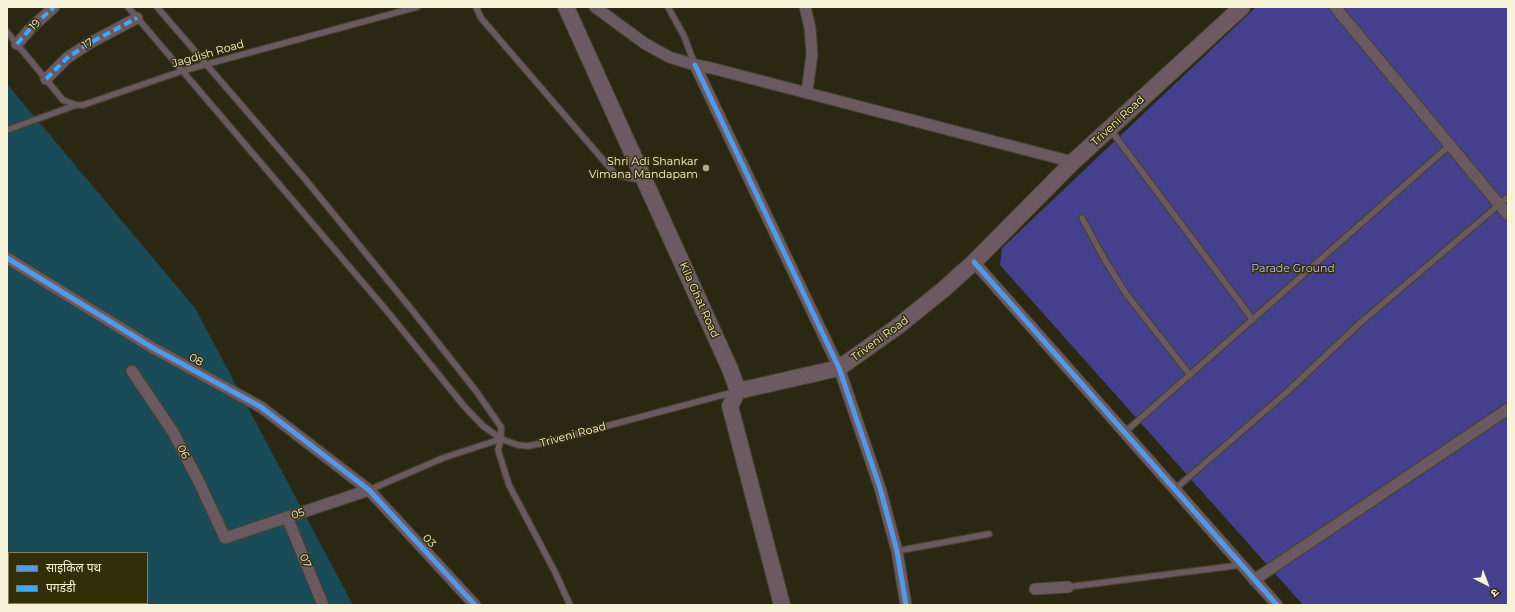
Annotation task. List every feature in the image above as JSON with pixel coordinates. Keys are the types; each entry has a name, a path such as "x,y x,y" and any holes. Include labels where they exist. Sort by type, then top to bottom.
{"main road":[{"name":"Kila Ghat Road","path":"566,7 730,369 738,391"},
{"name":"Triveni Road","path":"738,391 839,368 897,328 974,262 1073,162 1242,7"},
{"path":"738,391 730,406 782,605"}],"street":[{"name":"19","path":"17,44 31,28 54,7"},
{"path":"595,7 644,43 669,57 695,65 807,92 1073,162"},
{"path":"805,7 810,28 812,54 807,92"},
{"path":"1335,7 1508,215"},
{"name":"17","path":"46,79 67,58 88,44 137,18"},
{"path":"695,65 839,368 880,488 897,551 906,605"},
{"name":"08","path":"7,258 153,348 262,407 370,490"},
{"path":"974,262 1254,580 1278,605"},
{"name":"06","path":"132,371 173,432 225,538"},
{"path":"1254,580 1508,409"},
{"name":"05","path":"225,538 370,490"},
{"name":"03","path":"370,490 475,605"},
{"name":"07","path":"287,517 323,605"},
{"path":"1034,589 1068,587"}],"lane":[{"name":"Triveni Road","path":"128,7 387,311 464,406 482,425 501,439 518,445 528,446 543,443 738,391"},
{"path":"157,7 305,180 412,310 476,391 501,427 501,439 498,450 509,485 555,572 570,605"},
{"name":"Jagdish Road","path":"7,130 182,72 417,7"},
{"path":"476,7 481,18 616,175 645,181"},
{"path":"668,7 684,36 695,65"},
{"path":"7,32 62,100 76,106"},
{"path":"1109,129 1253,320"},
{"path":"1125,432 1450,145"},
{"path":"1175,489 1288,390 1359,324 1508,197"},
{"path":"1082,218 1106,262 1127,295 1190,375"},
{"path":"370,490 443,458 501,439"},
{"path":"897,551 990,534"},
{"path":"1068,587 1242,565"}],"green space":[{"name":"Parade Ground","path":"1256,7 1508,7 1508,605 1303,605 1000,265 1002,248"}],"water":[{"path":"7,84 195,308 353,605 7,605"}],"marked path":[{"path":"17,44 31,28 54,7"},
{"path":"46,79 67,58 88,44 137,18"}],"cycle path":[{"path":"695,65 839,368 880,488 897,551 906,605"},
{"path":"7,258 153,348 261,407 369,490 475,605"},
{"path":"974,262 1277,605"}],"place":[{"name":"Shri Adi Shankar Vimana Mandapam","path":"706,168"}]}
